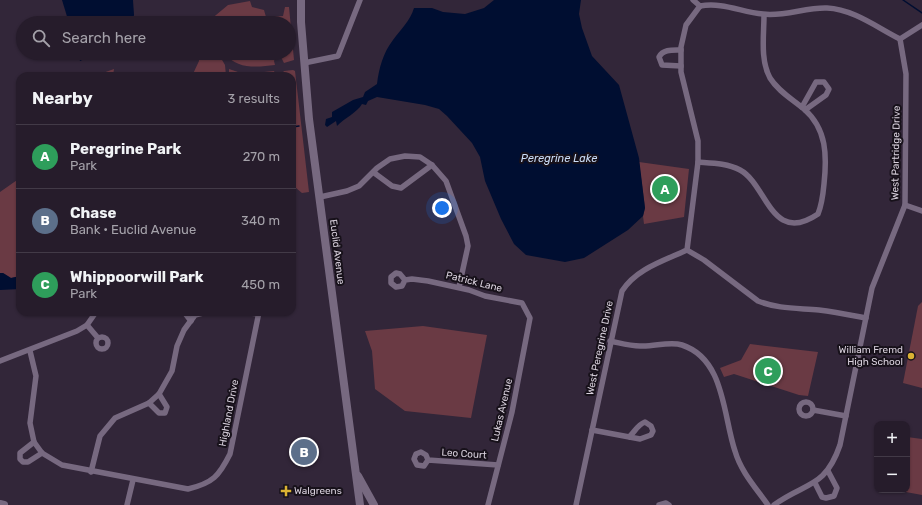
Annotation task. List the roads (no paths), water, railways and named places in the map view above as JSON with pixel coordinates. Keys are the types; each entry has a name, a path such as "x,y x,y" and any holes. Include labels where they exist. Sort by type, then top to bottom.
{"main road":[{"name":"Euclid Avenue","path":"301,0 304,63 310,125 360,505"},
{"path":"356,473 374,505"},
{"path":"0,504 4,505"}],"street":[{"path":"304,63 338,56 360,0"},
{"path":"693,0 699,3 723,5 764,15 816,8 836,9 853,15 900,40 922,25"},
{"path":"699,3 686,25 681,50 681,72 698,141 698,162 686,250 704,260 758,301 774,307 829,311 866,318"},
{"path":"698,162 730,166 740,170 751,180 767,205 779,217 786,221 803,222 811,219 818,214 822,206 827,163 825,143 821,133 803,109 777,87 767,70 764,59 764,15"},
{"name":"West Partridge Drive","path":"774,505 815,483 828,471 839,449 872,288 905,205 906,74 900,40"},
{"path":"681,50 666,51 659,57 662,65 681,66"},
{"path":"816,82 824,82 829,89 826,95 803,109 816,82"},
{"path":"320,197 347,191 359,186 373,172 390,160 405,156 420,157 432,165 446,181 466,236 468,246 458,287"},
{"path":"373,172 392,186 401,188 432,165"},
{"path":"905,205 922,211"},
{"name":"West Peregrine Drive","path":"576,505 618,302 626,284 644,269 686,250"},
{"name":"Patrick Lane","path":"405,280 412,279 458,287 485,296 522,303 530,318"},
{"path":"0,361 30,351 77,331 87,325 93,316"},
{"path":"188,316 191,320"},
{"path":"91,472 100,436 108,426 115,418 149,403 159,394 172,370 177,346 194,316"},
{"name":"Highland Drive","path":"30,351 36,376 30,410 30,423 34,442 42,453 62,465 133,480 188,489 204,485 213,479 222,470 230,454 258,316"},
{"name":"Lukas Avenue","path":"488,505 512,412 530,318"},
{"path":"87,325 98,338"},
{"path":"610,341 640,347 676,344 693,350 707,361 717,382 734,452 741,466 768,505"},
{"path":"149,403 159,413 165,413 167,407 159,394"},
{"path":"813,410 846,416"},
{"path":"592,430 629,437"},
{"path":"34,442 20,453 20,459 23,462 28,462 42,453"},
{"name":"Leo Court","path":"428,460 498,465"},
{"path":"815,483 822,496 826,498 834,496 837,488 828,471"},
{"path":"127,505 133,480"},
{"path":"659,505 666,503 670,505"}],"water":[{"path":"62,0 133,0 134,16 67,16"},
{"name":"Peregrine Lake","path":"494,0 581,0 579,14 582,28 592,56 619,85 639,158 645,208 643,216 628,230 584,258 565,262 526,255 514,244 501,219 485,181 480,157 472,143 439,109 425,105 377,97 368,101 366,105 362,104 357,110 337,126 336,121 327,127 325,125 326,119 332,117 332,112 353,100 363,97 365,92 377,84 380,66 384,55 393,40 408,21 414,8 432,8 443,12 465,14 484,8"},
{"path":"0,273 3,273 11,278 16,277 16,289 0,290"}],"waterway":[{"path":"903,0 922,13"}],"place":[{"name":"Peregrine Park","path":"665,189"},
{"name":"William Fremd High School","path":"911,356"},
{"name":"Whippoorwill Park","path":"768,371"},
{"name":"Chase","path":"304,452"},
{"name":"Walgreens","path":"286,491"}]}
